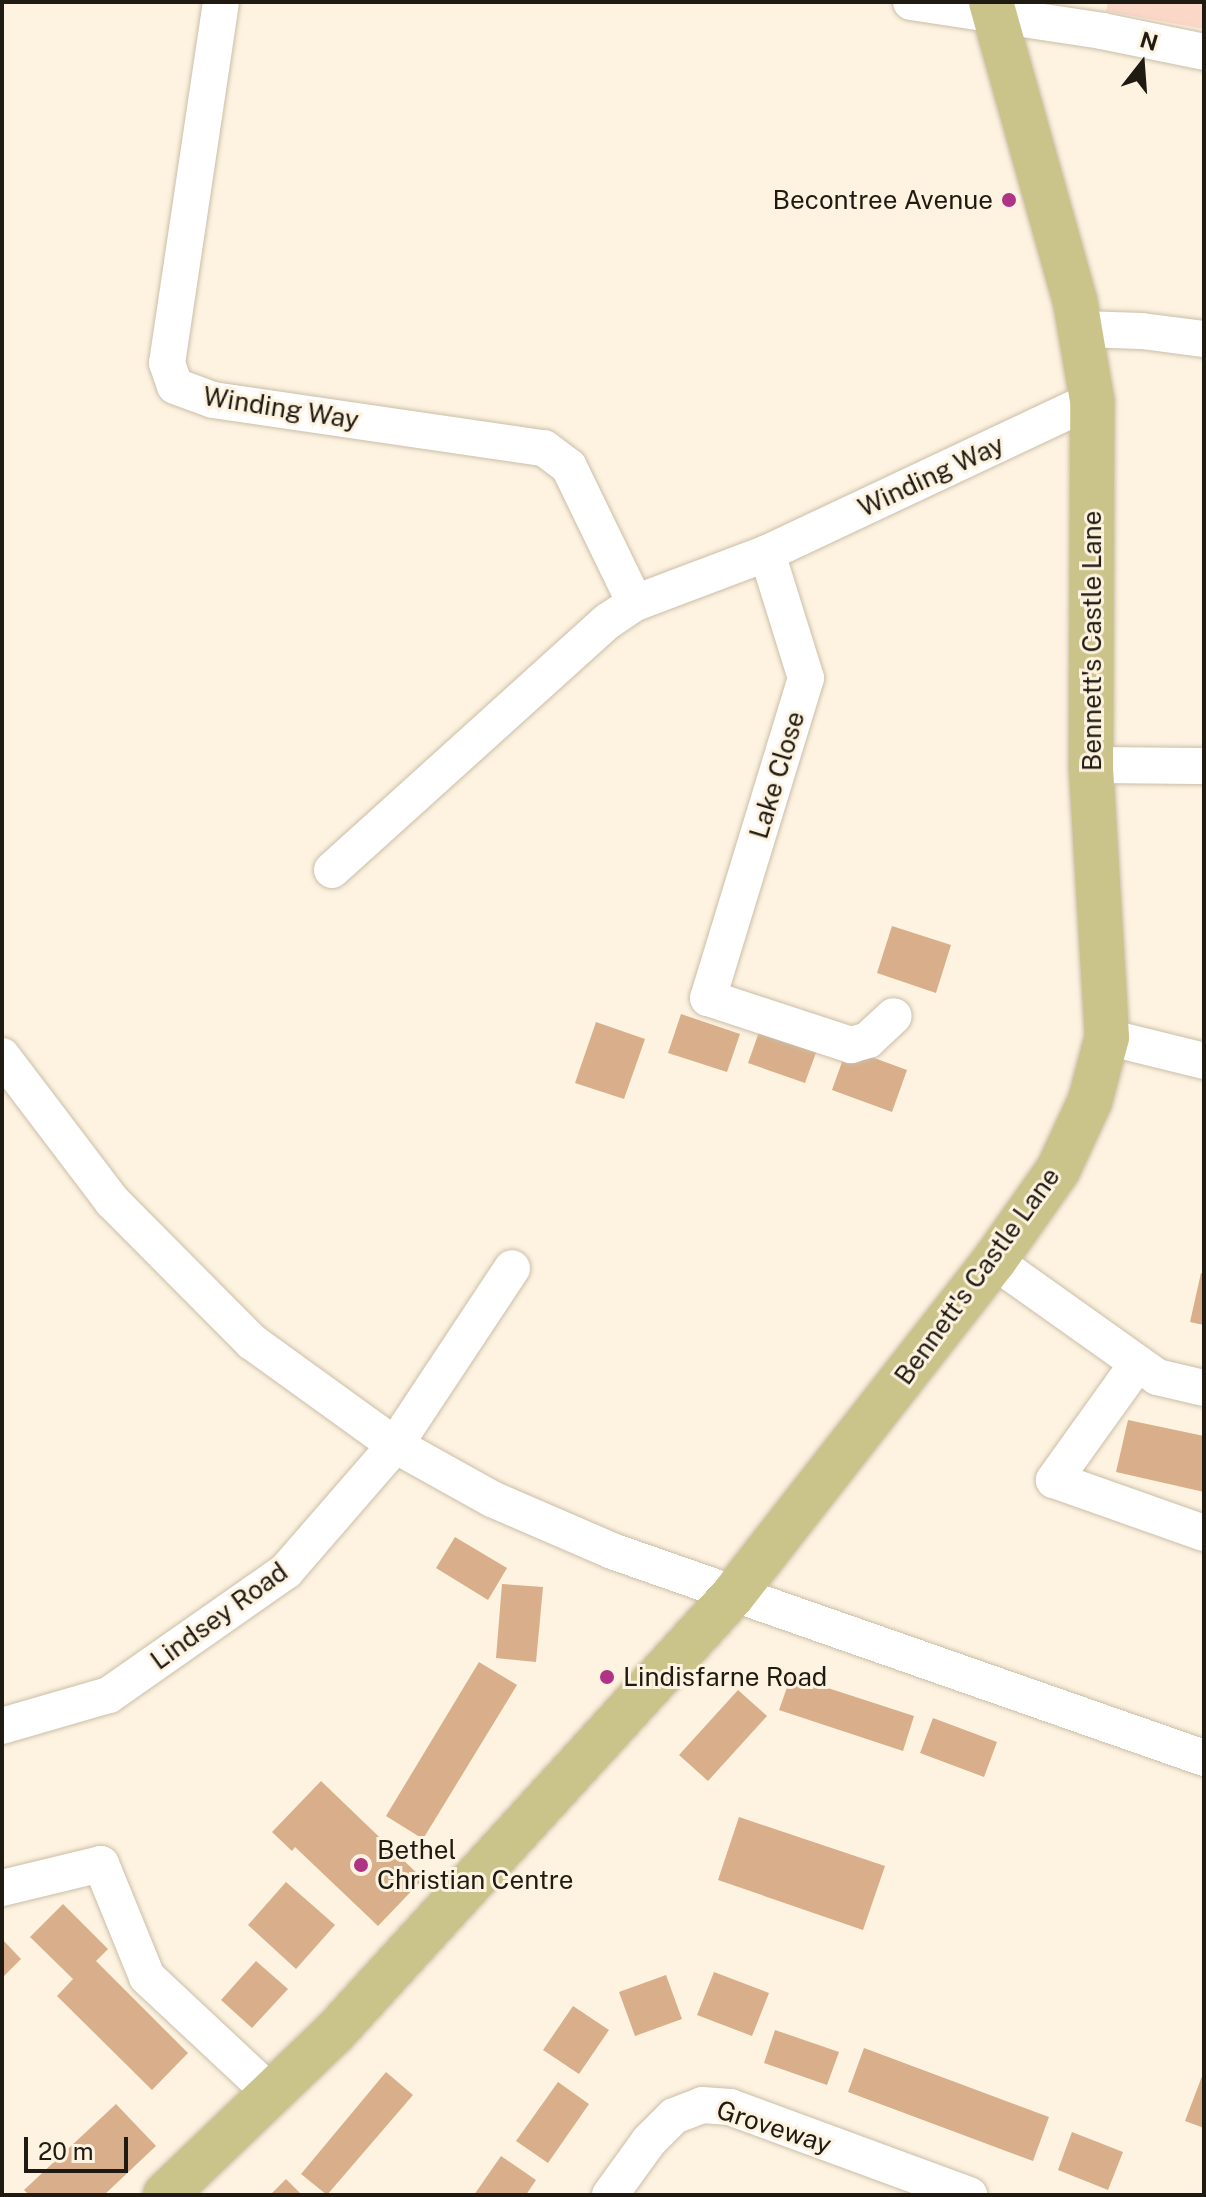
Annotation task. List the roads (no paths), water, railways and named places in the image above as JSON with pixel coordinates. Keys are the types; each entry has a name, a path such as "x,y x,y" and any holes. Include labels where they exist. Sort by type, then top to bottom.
{"main road":[{"name":"Bennett's Castle Lane","path":"165,2195 335,2032 733,1595 994,1261 1058,1170 1090,1101 1107,1037 1091,765 1092,400 1081,329 994,8"}],"street":[{"name":"Winding Way","path":"221,2 167,363 175,386 213,400 544,448 569,467 635,603"},
{"path":"911,2 994,8 1204,52"},
{"path":"1081,329 1142,331 1204,339"},
{"name":"Winding Way","path":"332,870 608,621 635,603 767,553 1092,400"},
{"name":"Lake Close","path":"767,553 806,678 708,998 851,1045 868,1040 894,1016"},
{"path":"1091,765 1204,766"},
{"path":"1107,1037 1204,1061"},
{"path":"2,1056 112,1201 252,1342 395,1445 492,1499 612,1551 1204,1758"},
{"path":"994,1261 1157,1377 1204,1388"},
{"name":"Lindsey Road","path":"2,1726 109,1695 286,1571 395,1445 512,1268"},
{"path":"1137,1364 1054,1480 1204,1533"},
{"path":"2,1888 101,1864 147,1977 271,2093"},
{"name":"Groveway","path":"610,2195 657,2132 674,2116 702,2105 730,2107 925,2187 969,2195"}],"place":[{"name":"Becontree Avenue","path":"1009,200"},
{"name":"Lindisfarne Road","path":"607,1677"},
{"name":"Bethel Christian Centre","path":"361,1865"}]}
